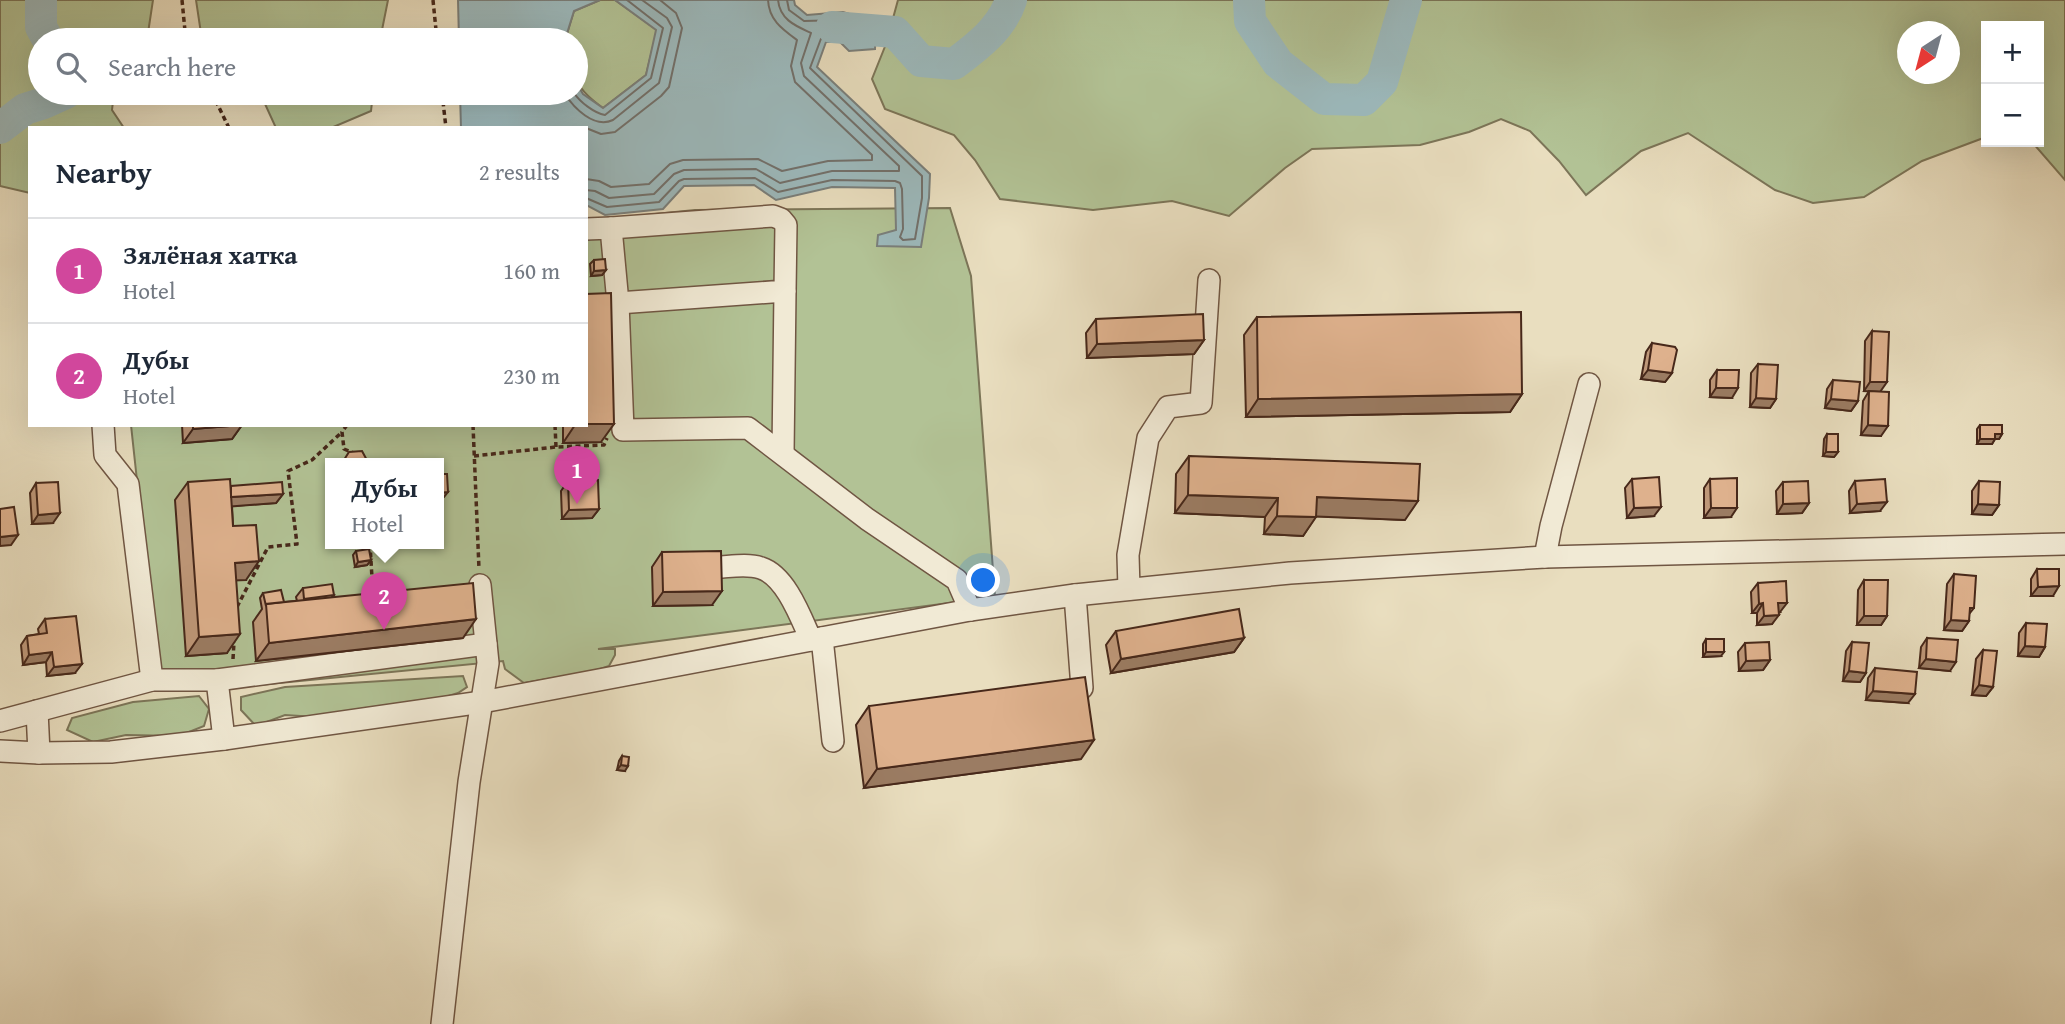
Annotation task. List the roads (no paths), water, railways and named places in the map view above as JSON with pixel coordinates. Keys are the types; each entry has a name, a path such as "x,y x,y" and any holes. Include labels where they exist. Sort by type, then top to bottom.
{"street":[{"path":"588,229 773,216 781,219 786,225 783,453"},
{"path":"611,228 618,303 623,430 748,428 867,519 957,580 970,610"},
{"path":"1129,589 1128,555 1148,438 1168,407 1201,403 1209,280"},
{"path":"618,303 785,291"},
{"path":"1545,557 1588,384"},
{"path":"103,427 105,455 128,484 152,680"},
{"path":"0,751 111,752 224,739 482,702 970,610 1129,589 1290,573 1545,557 2065,544"},
{"path":"722,567 751,566 772,573 817,639 833,741"},
{"path":"442,1024 469,782 488,663 480,585"},
{"path":"1075,595 1082,688"},
{"path":"0,720 152,680 217,680 486,644"},
{"path":"217,680 224,739"},
{"path":"37,711 39,753"}],"water":[{"path":"458,0 600,0 574,11 569,28 459,28"},
{"path":"615,0 794,0 795,5 807,15 843,12 876,22 875,49 849,51 840,42 826,42 817,67 930,174 921,247 877,246 878,235 896,230 895,188 832,187 776,200 754,185 684,186 663,209 605,215 588,206 588,126 461,126 460,105 588,105 588,98 603,108 646,75 656,30"}],"waterway":[{"path":"41,0 42,28"},
{"path":"832,27 895,32 921,61 954,64 980,44 995,28 1011,0"},
{"path":"1249,0 1250,21 1278,63 1324,99 1364,100 1382,82 1406,0"},
{"path":"0,128 25,109 38,105"}],"place":[{"name":"Зялёная хатка","path":"577,504"},
{"name":"Дубы","path":"384,630"}]}
